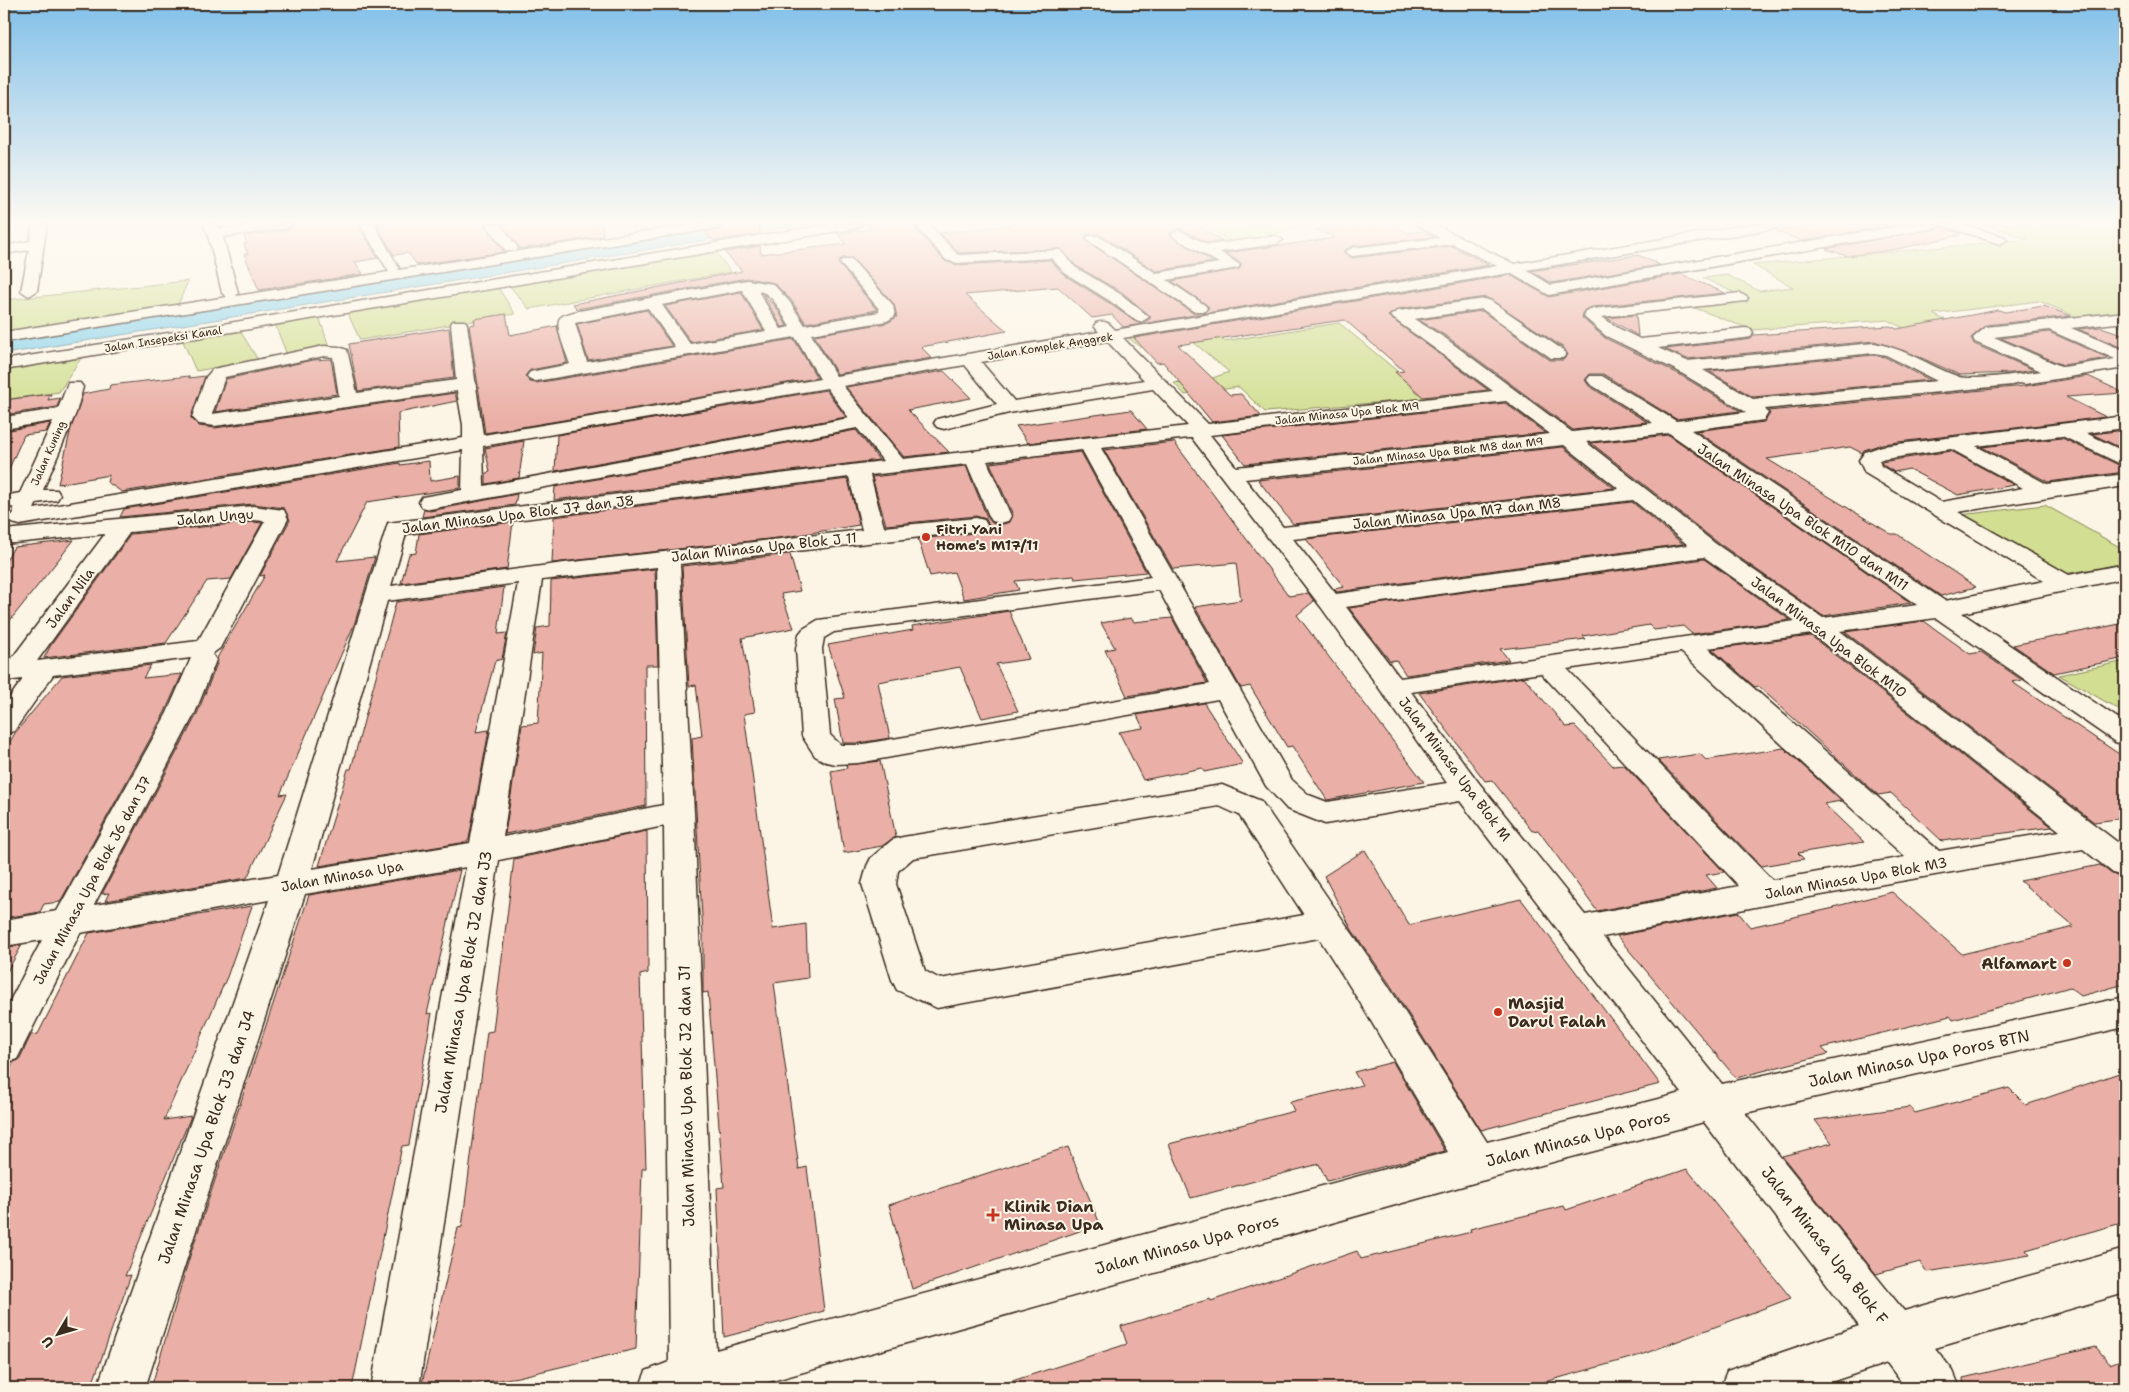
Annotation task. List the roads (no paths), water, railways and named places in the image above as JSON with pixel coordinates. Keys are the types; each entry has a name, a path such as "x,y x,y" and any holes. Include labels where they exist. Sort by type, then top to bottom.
{"street":[{"path":"229,289 230,293"},
{"path":"4,337 309,289"},
{"name":"Jalan Insepeksi Kanal","path":"4,364 462,289"},
{"path":"580,368 566,327 567,320 579,316 725,289"},
{"path":"749,289 777,336"},
{"path":"771,289 860,422 897,465"},
{"path":"536,376 887,316 887,308 870,289"},
{"path":"1099,289 1141,317"},
{"path":"1169,289 1198,308"},
{"name":"Jalan Komplek Anggrek","path":"1101,333 1141,317 1315,289"},
{"name":"Jalan Komplek Anggrek","path":"473,433 718,386 969,359 1101,333 1385,289"},
{"path":"1740,298 1592,314 1592,317 1600,324 1635,345 1684,367 1750,405 2019,379 2125,363"},
{"path":"652,302 686,350"},
{"name":"Jalan Minasa Upa Blok M10","path":"1557,354 1485,304 1398,316 1439,342 1568,438 1636,493 1708,548 1818,627 2089,837"},
{"path":"2061,373 1981,338 1992,331 2125,317"},
{"path":"459,324 465,384 473,433 473,494"},
{"path":"2051,325 2125,356"},
{"name":"Jalan Komplek Anggrek","path":"473,433 588,422 1077,327"},
{"name":"Jalan Minasa Upa Blok M","path":"1077,327 1101,333 1148,384 1196,431 1330,602 1468,790 1578,929 1712,1104"},
{"path":"1635,345 1744,333"},
{"path":"1684,367 1874,348 1891,351 1958,384"},
{"path":"349,400 341,354 339,352 324,351 220,373 215,377 202,417 206,420 215,420 465,384"},
{"path":"969,359 1009,407"},
{"name":"Jalan Minasa Upa Blok M10 dan M11","path":"1596,380 2125,736"},
{"path":"944,423 1009,407 1148,384"},
{"name":"Jalan Kuning","path":"74,388 66,413 20,518 473,433"},
{"name":"Jalan Minasa Upa Blok M9","path":"1196,431 1508,395"},
{"name":"Jalan Minasa Upa Blok M8 dan M9","path":"1230,474 1753,418 1758,413 1750,405"},
{"path":"4,423 66,413"},
{"path":"430,502 860,422"},
{"path":"2065,583 1936,509 1872,469 1869,460 1872,456 1882,452 2125,422"},
{"path":"2064,429 2125,460"},
{"path":"858,470 1196,431"},
{"path":"4,502 473,433"},
{"path":"1954,443 2044,491"},
{"path":"1089,444 1281,786 1298,802 1326,813 1468,790"},
{"path":"974,456 1000,516"},
{"name":"Jalan Minasa Upa Blok J 11","path":"377,595 668,558 875,535 858,470"},
{"name":"Jalan Minasa Upa Blok J7 dan J8","path":"291,885 396,528 858,470"},
{"path":"1936,509 2125,480"},
{"name":"Jalan Minasa Upa M7 dan M8","path":"1278,534 1636,493"},
{"name":"Jalan Ungu","path":"4,537 253,513 276,515 276,519 205,654 182,713"},
{"name":"Jalan Nila","path":"10,672 124,524"},
{"path":"875,535 976,525"},
{"path":"1330,602 1708,548"},
{"name":"Jalan Minasa Upa Blok J2 dan J1","path":"668,558 679,812 678,1384"},
{"path":"1393,687 1687,643 1940,610 2125,571"},
{"name":"Jalan Minasa Upa Blok J2 dan J3","path":"395,1388 531,575"},
{"path":"1166,582 827,625 812,634 809,649 816,736 825,749 836,755 858,754 1228,689"},
{"path":"1687,643 1934,864"},
{"path":"10,672 205,654"},
{"path":"1547,664 1765,893"},
{"path":"4,726 44,668"},
{"name":"Jalan Minasa Upa Blok J6 dan J7","path":"4,1048 68,922 182,713"},
{"path":"1326,924 937,994 910,980 879,884 883,866 903,848 1222,795 1250,808 1374,994 1477,1163"},
{"name":"Jalan Minasa Upa","path":"4,933 485,852 679,812"},
{"path":"2089,837 2125,865"},
{"name":"Jalan Minasa Upa Blok M3","path":"1578,929 1765,893 2089,837"},
{"name":"Jalan Minasa Upa Blok J3 dan J4","path":"122,1388 291,885"},
{"name":"Jalan Minasa Upa Poros BTN","path":"1712,1104 2125,1012"},
{"name":"Jalan Minasa Upa Poros","path":"678,1384 749,1377 1477,1163 1712,1104"},
{"name":"Jalan Minasa Upa Blok F","path":"1712,1104 1897,1336 1936,1388"},
{"path":"1744,1388 1897,1336 2125,1271"}],"water":[{"path":"330,289 405,289 4,354 4,341"}],"place":[{"name":"Fitri Yani Home's M17/11","path":"926,537"},
{"name":"Alfamart","path":"2067,963"},
{"name":"Masjid Darul Falah","path":"1498,1012"},
{"name":"Klinik Dian Minasa Upa","path":"993,1215"}]}
